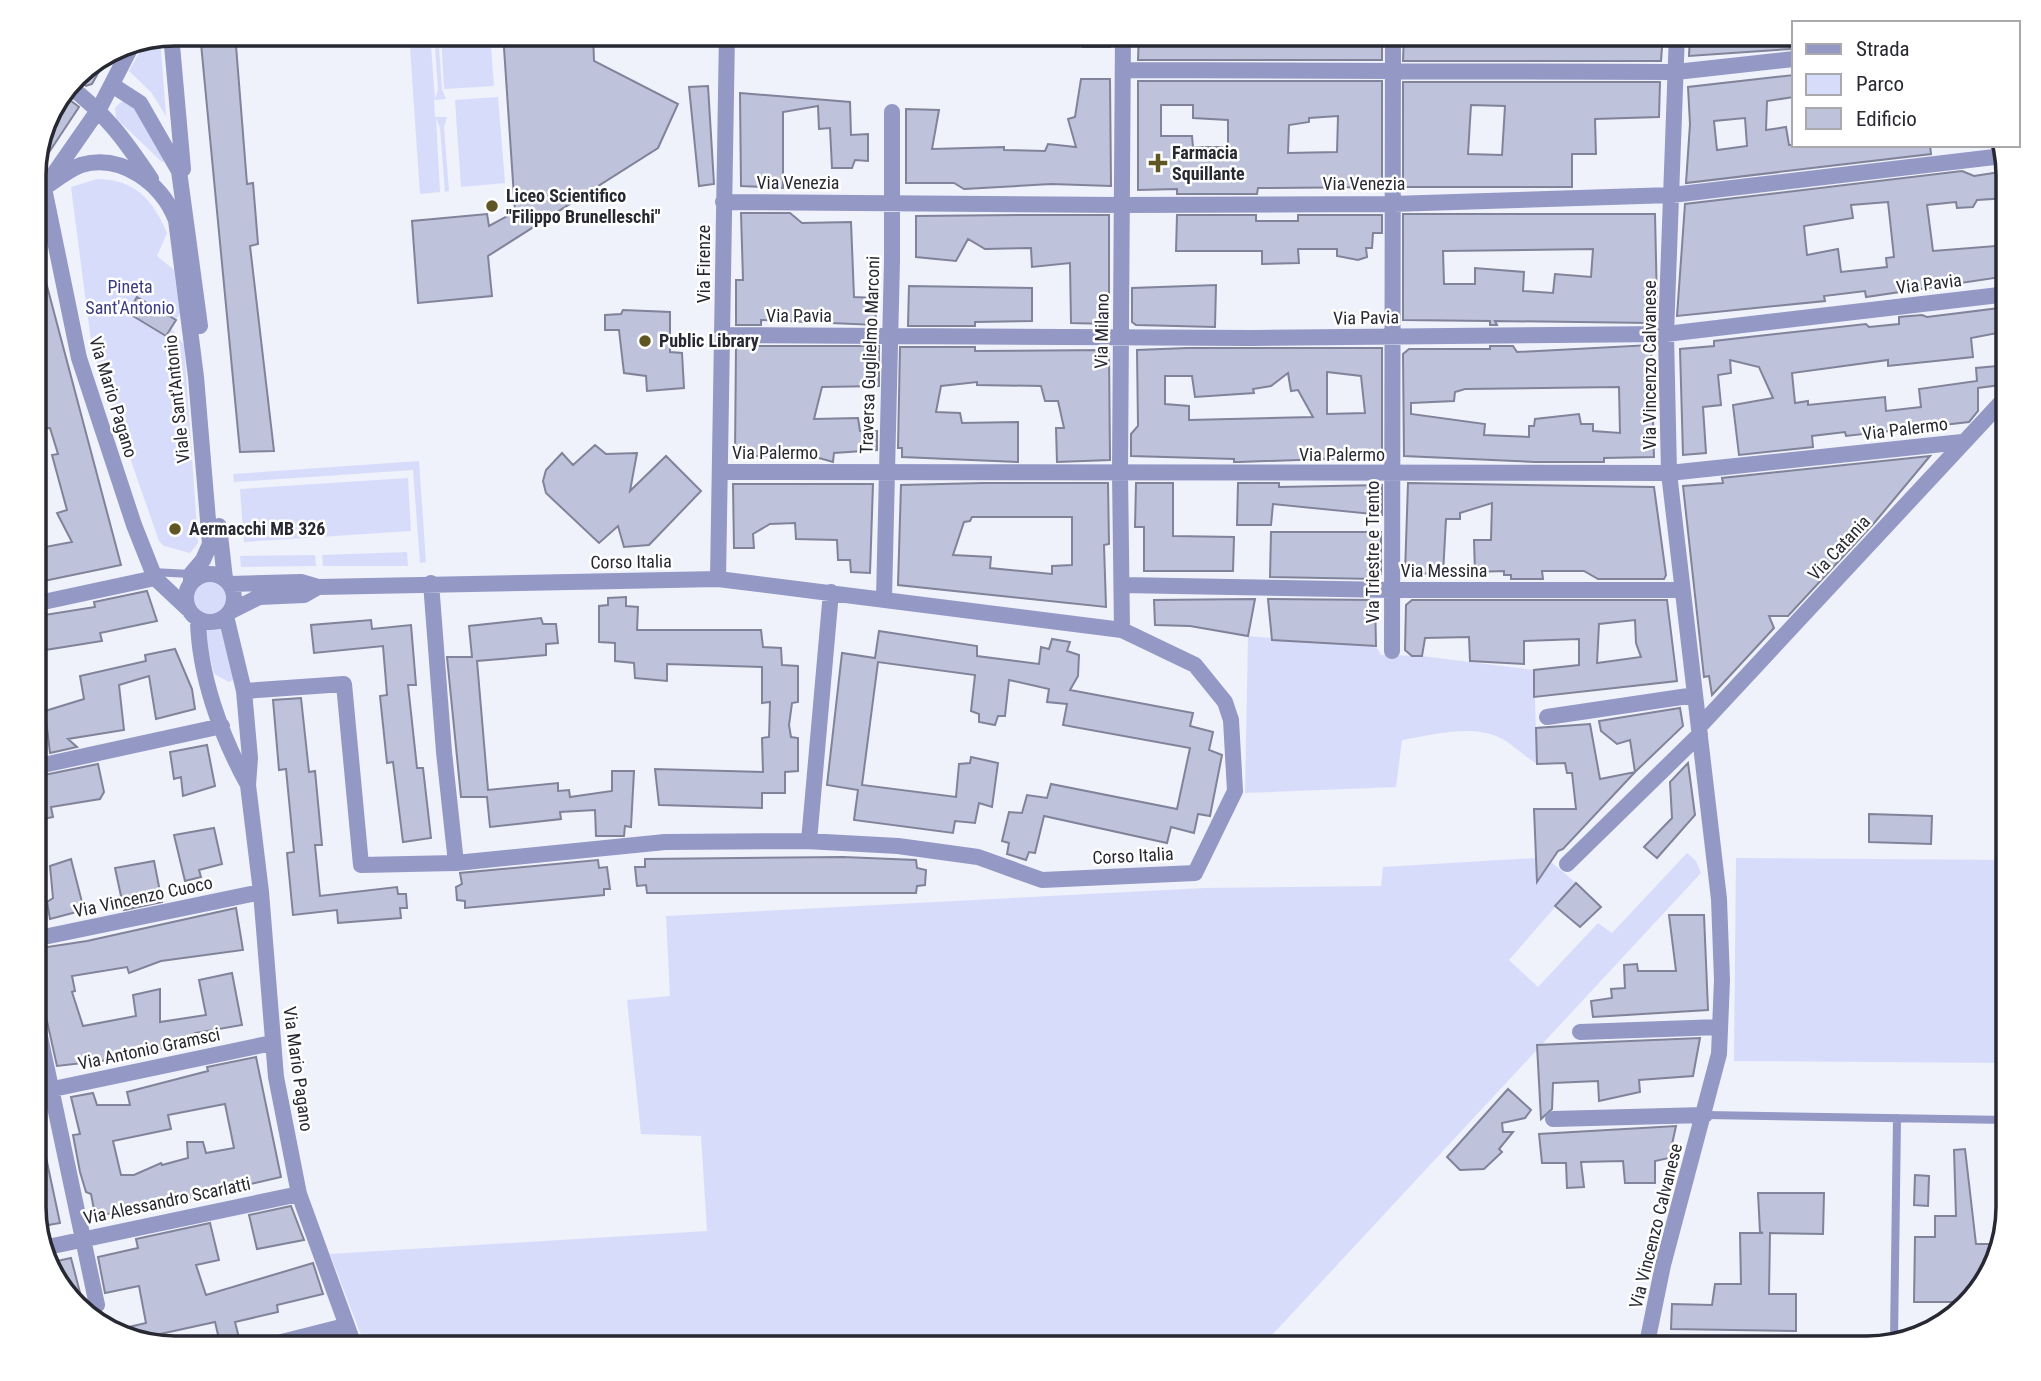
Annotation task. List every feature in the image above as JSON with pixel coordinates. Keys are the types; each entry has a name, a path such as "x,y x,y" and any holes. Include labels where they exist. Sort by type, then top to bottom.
{"street":[{"name":"Viale Sant'Antonio","path":"172,46 187,214 228,582"},
{"name":"Via Firenze","path":"718,579 727,46"},
{"name":"Via Milano","path":"1122,630 1120,472 1123,46"},
{"name":"Via Triestre e Trento","path":"1392,651 1393,46"},
{"name":"Via Vincenzo Calvanese","path":"1649,1336 1666,1254 1705,1115 1719,1054 1720,1027 1720,899 1669,473 1667,334 1677,46"},
{"path":"46,181 99,109 127,54"},
{"path":"1123,70 1676,72 1792,59"},
{"name":"Viale Sant'Antonio","path":"112,85 135,98 151,119 179,172 187,214"},
{"name":"Viale Sant'Antonio","path":"76,91 99,109 119,132 171,207 176,220 196,377 210,544 191,578"},
{"name":"Traversa Guglielmo Marconi","path":"884,599 893,203 892,112"},
{"name":"Via Venezia","path":"723,202 1392,204 1672,195 1994,157"},
{"path":"46,186 74,168 90,163 109,163 136,172 171,207"},
{"name":"Via Mario Pagano","path":"46,220 79,358 153,575 193,614"},
{"name":"Via Pavia","path":"722,335 1121,338 1667,334 1996,295"},
{"name":"Via Catania","path":"1699,730 1996,407"},
{"name":"Via Palermo","path":"720,472 1392,475 1669,473 1962,442"},
{"path":"191,578 212,573 228,582"},
{"path":"46,601 153,575"},
{"name":"Via Mario Pagano","path":"191,578 186,596 193,614 199,654 235,761 248,785"},
{"name":"Corso Italia","path":"228,582 301,582 318,587 718,579 1122,630 1195,665 1226,702 1231,720 1235,791 1195,873 1042,880 978,857 898,846 809,841 665,842 456,863 361,865 344,684 244,691"},
{"name":"Via Mario Pagano","path":"228,582 235,597 229,613 244,691 250,758 248,785 261,892 272,1043 299,1194 350,1336"},
{"path":"431,583 443,752 456,863"},
{"name":"Via Messina","path":"1122,585 1392,590 1682,590"},
{"name":"Corso Italia","path":"229,613 259,597 303,595 318,587"},
{"path":"809,841 831,592"},
{"path":"193,614 213,622 229,613"},
{"path":"1547,717 1695,695"},
{"path":"46,764 222,726"},
{"path":"1567,864 1699,730"},
{"name":"Via Vincenzo Cuoco","path":"46,937 261,892"},
{"path":"1580,1032 1720,1027"},
{"name":"Via Antonio Gramsci","path":"46,1090 272,1043"},
{"path":"46,1065 97,1305"},
{"name":"Via Vincenzo Calvanese","path":"1553,1119 1705,1115"},
{"name":"Via Alessandro Scarlatti","path":"51,1246 299,1194"},
{"path":"305,1336 345,1326"}],"lane":[{"path":"153,575 191,578"},
{"name":"Via Vincenzo Calvanese","path":"1705,1115 1996,1120"},
{"path":"1894,1332 1898,1118"}],"green space":[{"path":"410,46 431,46 435,99 438,90 435,46 439,46 442,89 446,99 434,100 435,117 447,117 444,127 449,191 445,192 440,128 436,118 440,192 420,194"},
{"path":"442,46 491,46 494,86 444,89"},
{"path":"161,47 166,116 151,92 129,71 141,50"},
{"path":"498,97 505,183 461,187 455,100"},
{"path":"121,102 130,102 165,159 163,163 116,118 115,108"},
{"name":"Pineta Sant'Antonio","path":"97,179 132,187 149,201 167,233 157,256 174,270 180,313 171,328 184,345 198,543 190,553 164,546 159,541 92,349 71,187"},
{"path":"419,461 426,562 420,563 413,470 234,482 233,474"},
{"path":"408,478 411,531 244,542 240,489"},
{"path":"407,552 408,566 323,566 322,555"},
{"path":"315,555 316,566 241,567 240,556"},
{"path":"210,581 222,586 227,598 222,610 210,615 198,610 193,598 198,586"},
{"path":"222,627 235,679 229,682 214,674 203,628"},
{"path":"1248,636 1376,646 1381,655 1422,656 1534,670 1537,764 1494,735 1468,731 1441,733 1402,740 1396,787 1245,793"},
{"path":"1687,853 1696,861 1701,873 1271,1336 361,1336 330,1254 707,1231 701,1136 641,1134 627,1000 670,996 666,916 1205,888 1381,886 1383,867 1536,858 1537,868 1542,873 1551,862 1576,883 1509,960 1538,987 1598,923 1612,933"},
{"path":"1736,858 1996,860 1996,1063 1734,1061"}],"building":[{"path":"201,46 236,46 247,184 253,183 258,244 250,246 274,451 240,452"},
{"path":"504,46 593,46 594,61 678,104 658,148 488,256 492,296 418,303 412,221 487,214 489,226 515,212"},
{"path":"1139,46 1382,46 1382,60 1138,60"},
{"path":"1404,46 1662,46 1661,61 1403,61"},
{"path":"1689,46 1789,46 1790,49 1689,56"},
{"path":"100,69 92,84 86,86 83,83"},
{"path":"1792,75 1792,97 1767,101 1766,130 1786,127 1789,145 1792,147 1930,147 1931,154 1686,183 1690,124 1688,87","holes":["1745,118 1747,146 1717,150 1714,121"]},
{"path":"1081,79 1110,79 1111,186 1051,184 964,189 954,183 906,183 906,109 939,110 932,149 1004,147 1004,150 1045,151 1048,144 1076,147 1068,119 1075,117"},
{"path":"1138,81 1382,81 1382,187 1258,188 1257,194 1177,194 1177,189 1138,190","holes":["1161,105 1193,105 1193,118 1228,120 1228,147 1193,147 1192,136 1161,136","1338,116 1337,152 1288,153 1289,125 1309,122 1309,118"]},
{"path":"1403,82 1660,82 1659,117 1595,119 1596,154 1572,154 1572,187 1403,187","holes":["1471,105 1505,106 1502,155 1468,154"]},
{"path":"708,86 714,184 699,186 689,87"},
{"path":"740,93 850,102 851,135 868,134 868,161 855,160 852,168 832,168 830,128 819,129 818,106 783,112 783,188 741,186"},
{"path":"70,100 79,107 47,155 55,125 67,103"},
{"path":"1962,171 1974,176 1996,173 1996,199 1977,200 1973,207 1957,208 1956,202 1927,205 1933,251 1996,246 1996,278 1866,297 1865,291 1824,296 1825,301 1677,316 1685,204","holes":["1888,202 1894,257 1886,258 1887,267 1841,272 1838,249 1807,255 1804,226 1853,218 1851,205"]},
{"path":"741,213 790,213 802,223 851,222 854,297 875,298 876,325 761,320 761,325 736,325 736,280 743,280"},
{"path":"1403,214 1655,214 1657,304 1651,304 1651,323 1495,321 1497,325 1490,325 1490,321 1403,320","holes":["1593,249 1591,277 1555,274 1553,293 1523,291 1524,272 1475,268 1475,284 1444,284 1443,251"]},
{"path":"1109,215 1109,324 1071,323 1070,263 1032,267 1031,248 985,249 968,239 956,261 916,257 916,216"},
{"path":"1177,215 1256,215 1256,221 1298,221 1298,215 1382,215 1382,233 1373,233 1372,248 1366,248 1367,257 1358,260 1337,256 1337,249 1298,249 1299,263 1262,264 1262,251 1176,251"},
{"path":"46,282 121,565 46,581 46,547 72,542 57,513 67,510 52,455 58,454 50,428 46,428"},
{"path":"1216,285 1215,327 1136,325 1132,322 1132,288"},
{"path":"909,286 1032,288 1032,321 975,322 975,326 908,326"},
{"path":"137,297 176,320 166,336 128,313"},
{"path":"1996,308 1996,333 1971,338 1973,357 1888,366 1888,360 1792,373 1795,403 1808,401 1808,405 1885,397 1886,411 1921,407 1919,389 1977,381 1976,368 1996,366 1996,386 1978,388 1978,411 1969,422 1846,436 1845,432 1812,436 1813,447 1739,455 1733,405 1773,398 1759,367 1730,360 1731,373 1718,375 1721,405 1703,407 1706,453 1683,455 1680,349 1714,346 1714,341 1866,324 1869,327 1899,324 1899,317 1927,317"},
{"name":"Public Library","path":"623,310 670,312 670,352 682,353 684,388 647,391 646,376 624,373 619,330 605,330 605,315 621,314"},
{"path":"1651,345 1654,457 1604,458 1604,462 1535,462 1404,456 1403,354 1409,349 1490,349 1490,346 1513,346 1517,352","holes":["1619,387 1620,433 1593,431 1593,424 1581,424 1579,414 1535,419 1534,426 1529,426 1529,437 1484,435 1485,424 1411,414 1411,403 1454,401 1455,392 1465,389"]},
{"path":"736,346 879,346 879,386 822,387 814,419 858,418 860,431 877,431 877,450 834,453 833,462 812,456 735,456"},
{"path":"900,347 975,347 975,351 1109,350 1110,460 1057,462 1056,428 1064,428 1058,401 1045,401 1041,386 977,385 977,382 941,386 936,412 960,413 962,423 1018,422 1018,462 902,457 902,448 898,448"},
{"path":"1382,348 1382,457 1234,462 1234,459 1131,456 1131,434 1138,426 1137,350","holes":["1327,372 1361,376 1365,413 1327,414","1288,373 1291,391 1298,390 1313,417 1189,420 1189,406 1165,404 1165,376 1192,376 1195,397 1254,393 1253,389 1271,386"]},
{"path":"595,445 606,454 637,453 630,491 666,456 701,491 649,545 624,547 618,526 599,543 546,493 543,481 546,470 562,453 573,465"},
{"path":"1930,456 1875,522 1788,616 1769,616 1774,628 1712,695 1709,676 1704,677 1683,486 1723,483 1722,478"},
{"path":"1108,483 1109,544 1104,545 1106,607 898,585 901,485","holes":["972,517 1072,517 1072,565 1052,566 1052,574 990,568 991,557 953,555 964,522 970,521"]},
{"path":"1136,483 1173,483 1173,536 1234,537 1233,571 1144,571 1144,527 1135,527"},
{"path":"1238,483 1279,483 1279,487 1382,485 1382,515 1273,504 1271,525 1237,525"},
{"path":"1408,483 1654,487 1666,575 1664,579 1598,579 1584,571 1542,571 1543,579 1511,579 1511,575 1504,575 1504,571 1475,572 1474,540 1491,540 1492,503 1460,513 1460,519 1446,519 1443,574 1405,573"},
{"path":"733,484 873,484 870,573 851,572 850,560 838,560 837,540 796,539 795,523 770,524 753,534 754,548 734,548"},
{"path":"1271,532 1381,532 1381,574 1374,574 1375,579 1270,577"},
{"path":"147,591 157,621 100,633 102,641 46,650 46,615 95,607 94,602"},
{"path":"626,597 626,606 638,607 637,630 761,630 763,647 781,648 782,665 798,666 798,702 792,703 789,725 791,737 798,738 798,771 785,772 785,793 762,793 762,808 659,805 655,769 763,772 762,738 769,737 770,702 762,703 762,667 667,664 667,681 635,678 634,663 615,661 615,643 599,642 599,606 608,605 608,598"},
{"path":"1255,599 1248,636 1190,626 1155,625 1154,600"},
{"path":"1268,599 1375,600 1376,646 1272,640"},
{"path":"1412,600 1667,600 1677,681 1534,697 1534,670 1579,665 1579,639 1524,641 1524,664 1470,661 1469,637 1425,638 1422,656 1412,656 1405,650 1406,605","holes":["1635,620 1636,643 1641,657 1597,663 1599,624"]},
{"path":"541,618 543,624 556,624 558,643 546,644 546,655 477,661 488,790 558,783 558,791 569,790 570,797 612,791 612,771 634,771 631,827 625,826 624,836 596,836 595,810 560,812 561,819 490,827 487,797 461,797 447,657 472,657 469,626"},
{"path":"371,620 372,629 411,625 416,685 408,685 417,768 423,768 431,838 403,842 393,762 387,763 380,696 387,695 383,646 314,653 311,625"},
{"path":"879,631 977,646 977,656 1039,664 1041,647 1049,649 1052,639 1070,642 1067,651 1079,655 1078,676 1070,690 1193,713 1190,726 1213,732 1209,750 1222,755 1210,816 1198,814 1194,833 1171,827 1167,843 1044,816 1035,853 1029,852 1026,860 1007,854 1009,843 1002,841 1009,812 1022,813 1027,795 1047,798 1051,784 1177,809 1190,748 1063,725 1067,704 1047,702 1049,689 1009,680 1005,716 998,716 995,725 979,722 979,714 971,711 975,675 878,662 862,785 956,797 959,764 970,763 971,757 998,763 992,807 979,803 975,823 955,821 953,833 854,820 858,790 827,785 842,653 875,658"},
{"path":"175,649 192,689 195,709 156,719 149,676 119,685 124,730 68,739 77,747 50,753 46,711 84,699 80,676 146,661 145,655"},
{"path":"301,698 309,772 315,771 322,845 315,845 320,896 397,887 398,894 406,894 407,908 400,908 401,918 338,923 337,910 293,915 287,853 294,852 286,769 279,770 273,700"},
{"path":"1680,708 1683,726 1635,772 1630,740 1617,744 1601,731 1599,721"},
{"path":"1590,724 1600,779 1635,772 1563,849 1558,851 1537,882 1534,809 1576,809 1572,773 1567,773 1565,763 1537,764 1536,728"},
{"path":"207,745 215,786 183,796 181,777 174,779 170,752"},
{"path":"1688,763 1695,815 1657,858 1644,847 1672,818 1670,782"},
{"path":"98,764 104,792 100,799 51,807 53,817 46,818 46,775"},
{"path":"1869,814 1932,816 1931,844 1869,842"},
{"path":"214,828 222,864 199,870 201,877 185,881 174,835"},
{"path":"843,857 916,860 917,868 926,870 925,885 917,886 916,893 647,893 646,885 637,886 635,867 645,867 645,859"},
{"path":"71,859 84,910 50,919 47,902 53,898 50,866"},
{"path":"598,860 599,868 607,867 610,889 604,889 604,895 465,908 465,901 457,900 456,887 462,884 460,873"},
{"path":"154,861 162,902 124,910 115,868"},
{"path":"1576,883 1601,907 1580,927 1555,906"},
{"path":"236,908 243,950 161,961 129,973 127,967 72,976 75,991 72,992 83,1026 136,1016 133,995 160,989 160,1022 206,1015 199,980 232,973 242,1025 195,1033 196,1041 109,1060 57,1066 46,1017 46,947 87,941"},
{"path":"1669,915 1704,915 1708,1010 1593,1017 1591,1001 1612,998 1611,989 1625,988 1624,965 1637,964 1638,971 1676,971"},
{"path":"1700,1038 1693,1076 1639,1080 1640,1092 1599,1101 1598,1081 1553,1083 1552,1109 1541,1119 1537,1045"},
{"path":"256,1057 281,1177 129,1212 95,1215 91,1194 86,1192 80,1172 73,1135 80,1134 71,1097 93,1093 97,1105 130,1105 127,1092 208,1071 207,1067","holes":["225,1104 234,1148 206,1153 203,1142 187,1142 188,1158 162,1165 161,1163 134,1175 121,1175 113,1141 171,1129 168,1115"]},
{"path":"1508,1089 1531,1110 1525,1118 1502,1123 1503,1132 1513,1132 1499,1149 1502,1152 1484,1169 1460,1170 1447,1157"},
{"path":"1676,1126 1669,1158 1655,1161 1655,1183 1625,1183 1623,1161 1581,1162 1584,1187 1567,1188 1566,1163 1542,1163 1539,1134"},
{"path":"1965,1149 1976,1244 1990,1244 1989,1248 1974,1278 1953,1302 1914,1302 1915,1237 1935,1237 1935,1216 1956,1216 1954,1150"},
{"path":"46,1157 60,1223 47,1225"},
{"path":"1915,1175 1929,1176 1928,1206 1914,1205"},
{"path":"1758,1193 1824,1193 1823,1234 1770,1233 1769,1294 1796,1294 1796,1331 1671,1329 1672,1304 1712,1305 1715,1284 1741,1284 1740,1233 1763,1233 1760,1232"},
{"path":"291,1206 304,1240 257,1249 249,1215"},
{"path":"210,1223 219,1260 196,1265 206,1295 313,1263 323,1294 277,1305 278,1312 235,1322 238,1336 218,1336 215,1322 160,1334 141,1331 128,1327 146,1323 139,1286 105,1293 98,1257 138,1248 136,1239"},
{"path":"71,1258 80,1294 72,1285 58,1261"}],"place":[{"name":"Farmacia Squillante","path":"1158,163"},
{"name":"Liceo Scientifico \"Filippo Brunelleschi\"","path":"492,206"},
{"name":"Public Library","path":"645,341"},
{"name":"Aermacchi MB 326","path":"175,529"}]}
